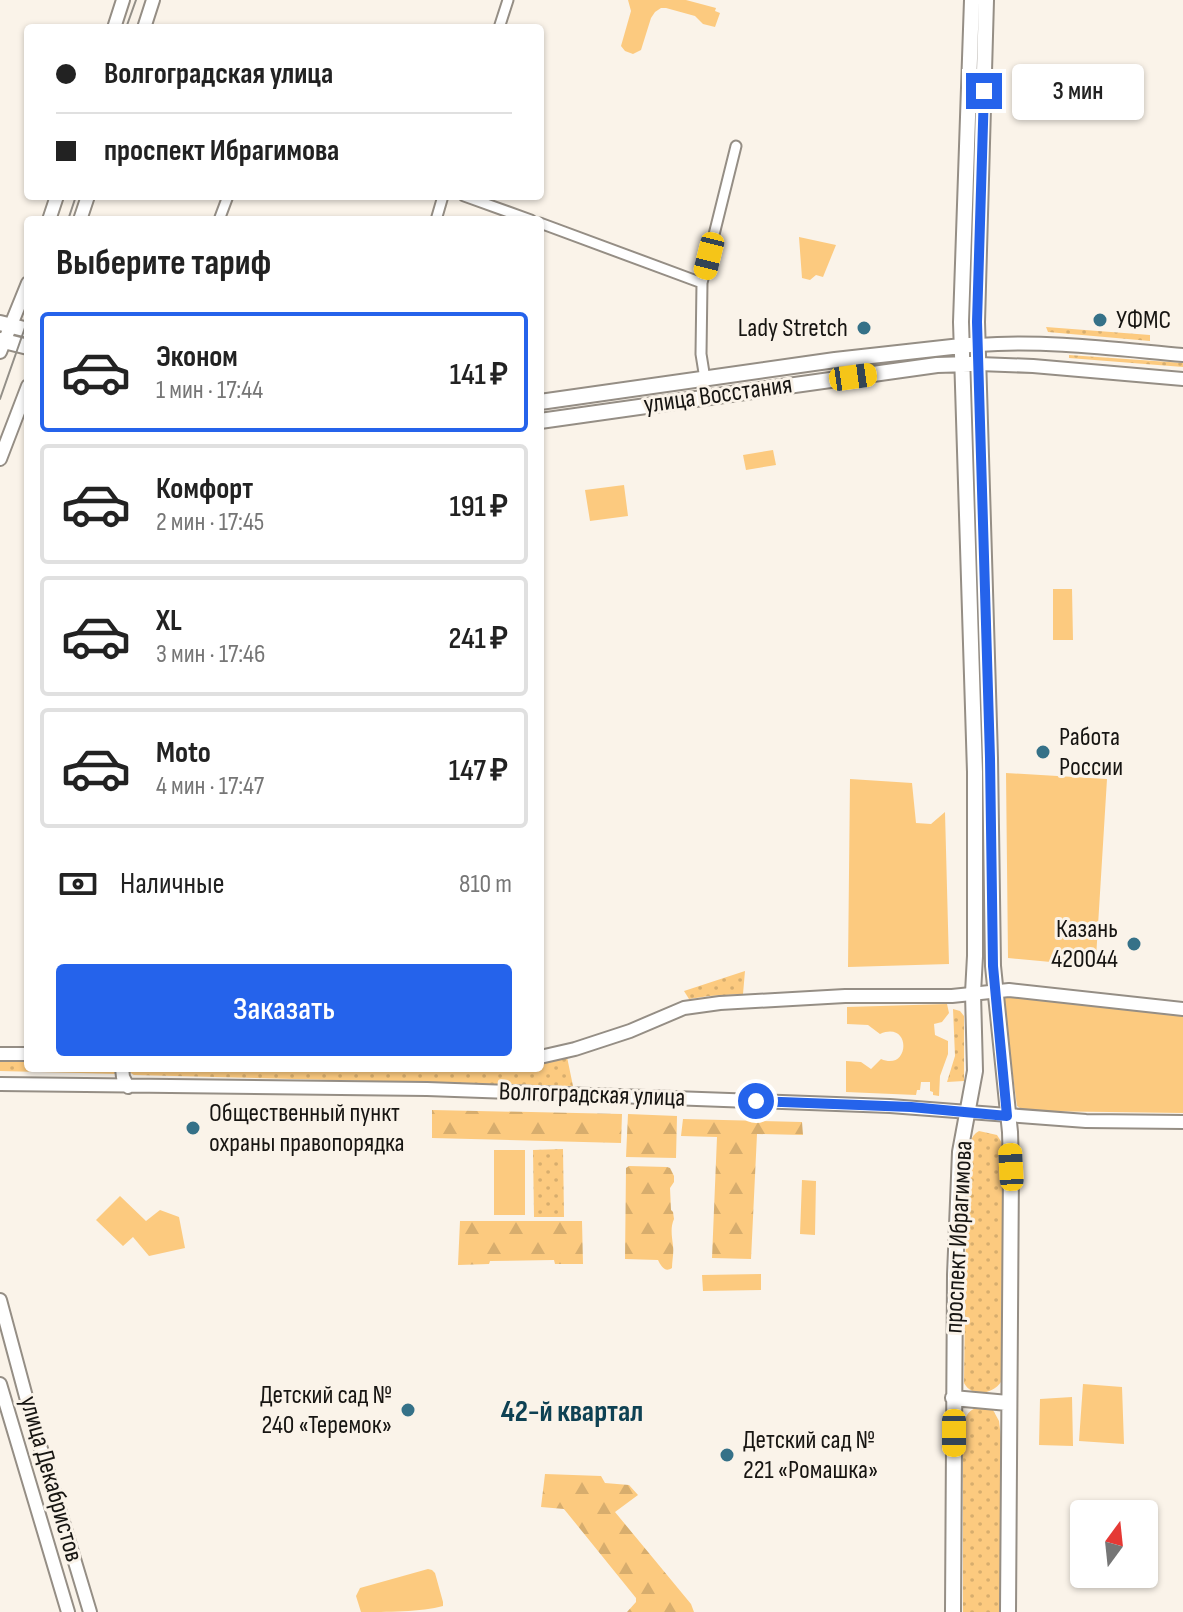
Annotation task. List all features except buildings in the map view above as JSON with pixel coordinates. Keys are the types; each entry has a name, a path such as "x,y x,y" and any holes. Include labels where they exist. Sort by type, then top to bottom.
{"main road":[{"path":"115,24 123,0"},
{"path":"145,24 153,0"},
{"name":"проспект Ибрагимова","path":"953,1612 954,1310 960,1152 975,1071 975,777 961,346 972,0"},
{"name":"проспект Ибрагимова","path":"986,0 978,345 993,966 1011,1167 1008,1612"},
{"path":"24,290 5,325 1,344 24,347"},
{"name":"улица Восстания","path":"544,401 835,360 961,346 1014,343 1183,355"},
{"path":"1075,346 1064,359 1066,366 1076,370"},
{"name":"улица Восстания","path":"544,420 926,367 1021,365 1183,379"},
{"path":"0,459 24,396"},
{"name":"Волгоградская улица","path":"544,1056 630,1031 684,1008 720,1003 952,996 1009,990 1183,1009"},
{"path":"0,1054 24,1054"},
{"path":"122,1072 128,1087"},
{"name":"Волгоградская улица","path":"0,1084 427,1089 858,1104 1086,1121 1183,1122"},
{"name":"улица Декабристов","path":"0,1300 90,1612"},
{"name":"улица Декабристов","path":"0,1384 68,1612"},
{"path":"953,1398 1008,1403"}],"street":[{"path":"500,24 508,0"},
{"path":"705,379 701,343 702,283 736,146"},
{"path":"475,200 520,216"},
{"path":"544,224 702,283"}],"green space":[{"path":"628,0 686,0 716,8 715,11 720,13 715,27 703,24 695,16 661,8 651,18 641,50 633,54 621,46 631,11"},
{"path":"799,237 836,245 823,277 802,278"},
{"path":"1046,327 1150,335 1150,341 1048,332"},
{"path":"1069,355 1183,363 1183,367 1069,358"},
{"path":"773,450 776,465 746,470 743,455"},
{"path":"624,485 628,516 590,521 585,490"},
{"path":"1053,589 1072,589 1073,640 1053,640"},
{"path":"1006,773 1107,779 1096,958 1083,965 1008,958"},
{"path":"850,779 912,783 916,823 931,824 945,812 949,964 848,967"},
{"path":"745,971 743,994 689,999 684,991"},
{"path":"1011,995 1183,1014 1183,1113 1035,1111 1017,1106 1003,1002"},
{"path":"947,1004 949,1013 942,1022 934,1024 935,1035 948,1041 939,1096 930,1091 930,1082 921,1082 916,1095 846,1092 846,1061 861,1062 871,1069 881,1059 898,1059 903,1046 898,1034 880,1034 868,1025 847,1024 847,1007"},
{"path":"953,1009 964,1016 964,1081 947,1082 955,1056"},
{"path":"567,1057 573,1086 134,1075 129,1072 544,1072 544,1063"},
{"path":"0,1059 24,1059 24,1072 0,1071"},
{"path":"40,1072 117,1072 119,1074"},
{"path":"432,1110 622,1114 621,1143 432,1138"},
{"path":"628,1114 677,1116 676,1158 626,1157"},
{"path":"683,1119 802,1122 803,1135 757,1134 751,1259 712,1258 717,1137 681,1136"},
{"path":"979,1131 997,1135 1003,1152 1001,1382 982,1393 972,1391 964,1383 967,1156 972,1139"},
{"path":"563,1149 564,1217 534,1217 533,1150"},
{"path":"494,1150 525,1150 525,1215 494,1215"},
{"path":"667,1167 674,1176 670,1188 674,1219 670,1269 664,1268 658,1260 625,1259 626,1168"},
{"path":"802,1180 816,1181 815,1235 800,1234"},
{"path":"120,1196 146,1221 160,1210 179,1217 185,1248 149,1256 133,1237 123,1246 96,1220"},
{"path":"460,1221 582,1221 583,1264 555,1264 554,1260 458,1265"},
{"path":"761,1274 761,1290 703,1291 702,1275"},
{"path":"1083,1384 1122,1387 1124,1444 1079,1441"},
{"path":"1072,1397 1073,1446 1039,1445 1040,1399"},
{"path":"979,1407 993,1410 999,1421 1001,1438 1000,1612 963,1612 963,1432 966,1416"},
{"path":"545,1474 601,1476 605,1483 629,1485 638,1495 615,1512 691,1604 694,1612 627,1612 636,1598 564,1509 541,1507"},
{"path":"428,1569 435,1573 443,1606 414,1611 361,1612 356,1596 360,1588"}],"tram line":[{"path":"127,24 136,0"},
{"path":"69,216 75,200"},
{"path":"0,399 24,330"}],"place":[{"name":"УФМС","path":"1100,320"},
{"name":"Lady Stretch","path":"864,328"},
{"name":"Работа России","path":"1043,752"},
{"name":"Казань 420044","path":"1134,944"},
{"name":"Общественный пункт охраны правопорядка","path":"193,1128"},
{"name":"Детский сад № 240 «Теремок»","path":"408,1410"},
{"name":"Детский сад № 221 «Ромашка»","path":"727,1455"}],"district":[{"name":"42-й квартал","path":"572,1412"}],"route":[{"path":"756,1101 911,1107 1007,1116 993,966 977,322 984,91"}]}
